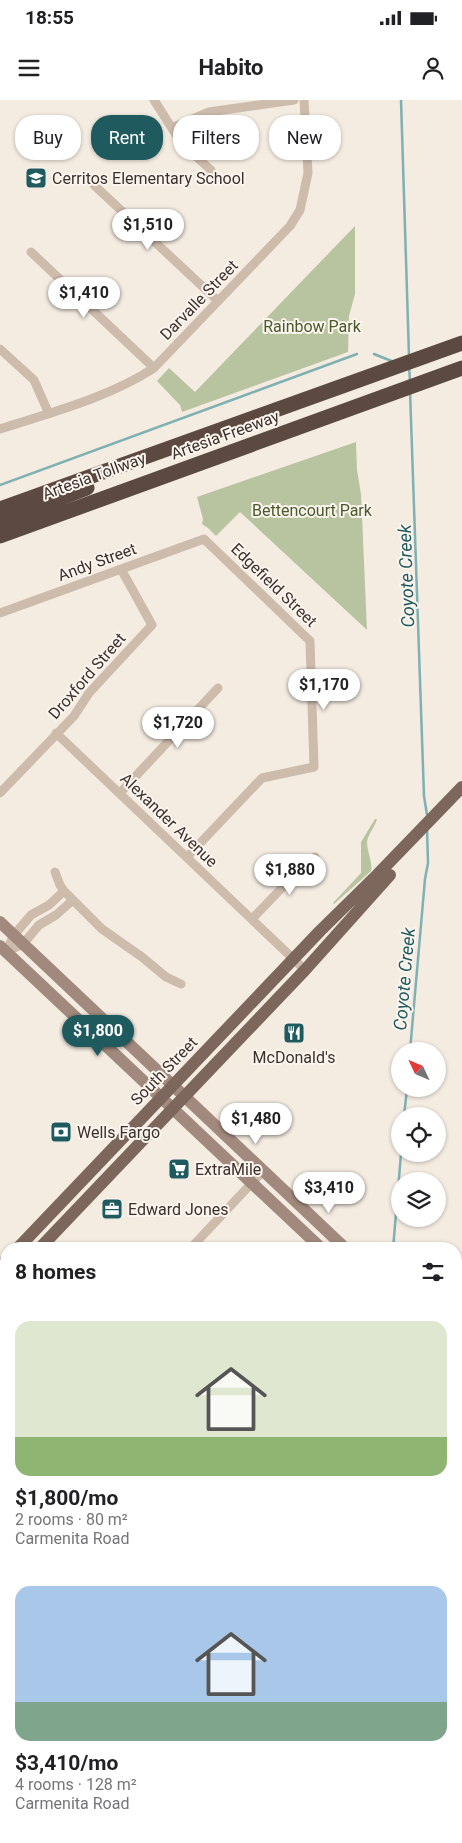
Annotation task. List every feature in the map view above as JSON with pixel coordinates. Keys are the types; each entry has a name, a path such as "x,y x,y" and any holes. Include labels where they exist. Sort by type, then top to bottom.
{"highway":[{"name":"Artesia Freeway","path":"0,510 462,343"},
{"name":"Artesia Freeway","path":"0,536 462,368"},
{"name":"Artesia Tollway","path":"0,521 130,472 141,458"},
{"name":"Artesia Tollway","path":"0,528 186,461 199,463"}],"main road":[{"path":"380,878 462,787"},
{"path":"380,878 462,799"},
{"name":"South Street","path":"24,1242 294,959 380,878"},
{"name":"South Street","path":"46,1242 305,970 380,878"},
{"path":"0,922 339,1242"},
{"path":"3,949 315,1242"}],"street":[{"path":"154,100 182,144 212,170"},
{"path":"172,128 208,112 294,100"},
{"name":"Darvalle Street","path":"0,430 49,414 133,382 154,368 290,226 300,210 308,173 304,100"},
{"path":"94,185 218,301"},
{"path":"31,252 154,368"},
{"path":"0,349 34,380 49,414"},
{"name":"Andy Street","path":"0,613 204,539"},
{"name":"Edgefield Street","path":"187,857 262,778 314,767 310,641 204,539"},
{"name":"Droxford Street","path":"0,794 74,716 89,693 152,625 121,569"},
{"path":"120,793 218,688"},
{"name":"Alexander Avenue","path":"56,733 305,970"},
{"path":"252,919 302,867 315,858"},
{"path":"55,872 64,891 102,929 166,976 181,984"},
{"path":"18,939 31,915 49,905 64,891"},
{"path":"3,949 56,915 73,900"},
{"path":"196,1242 263,1171"}],"green space":[{"name":"Rainbow Park","path":"355,226 355,294 349,316 348,352 182,412 180,405 157,381 169,368 195,392"},
{"name":"Bettencourt Park","path":"356,442 357,470 361,494 367,630 240,512 216,536 202,524 203,519 197,497"},
{"path":"375,819 377,819 367,842 371,871 334,904 361,873 361,842"}],"waterway":[{"name":"Coyote Creek","path":"401,100 409,356"},
{"path":"0,485 357,354"},
{"path":"374,354 394,362"},
{"name":"Coyote Creek","path":"409,366 410,381"},
{"name":"Coyote Creek","path":"410,391 424,796 427,815"},
{"name":"Coyote Creek","path":"411,1042 428,863 427,828"},
{"name":"Coyote Creek","path":"405,1107 406,1098"},
{"name":"Coyote Creek","path":"394,1242 400,1162"}],"place":[{"name":"Cerritos Elementary School","path":"36,178"},
{"name":"McDonald's","path":"294,1033"},
{"name":"Wells Fargo","path":"61,1132"},
{"name":"ExtraMile","path":"179,1169"},
{"name":"Edward Jones","path":"112,1209"}]}
